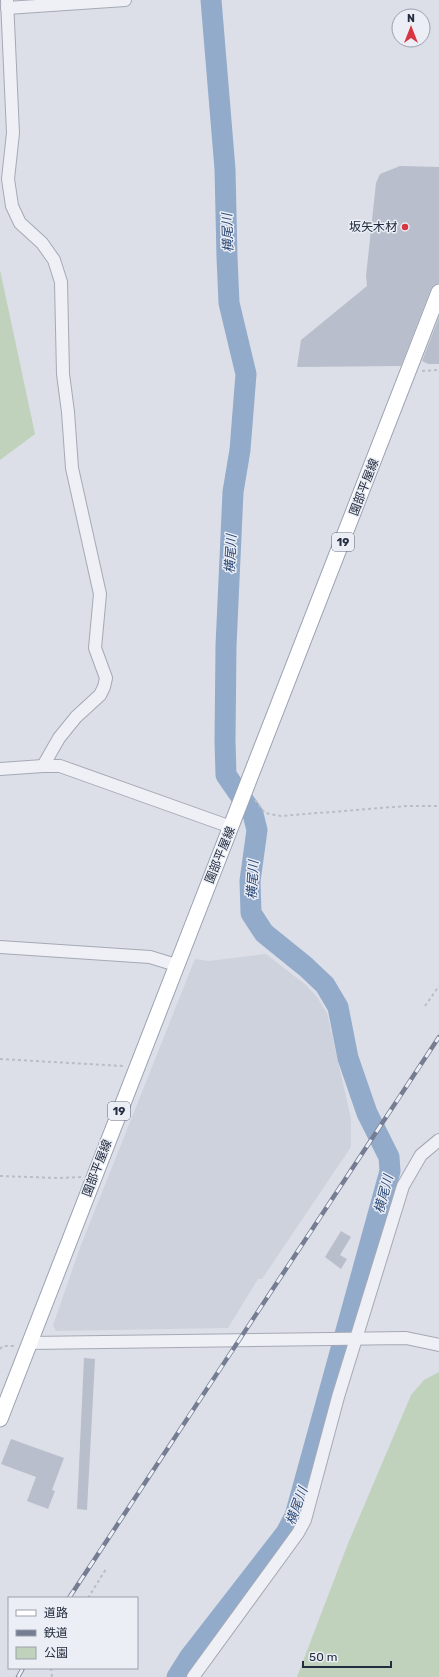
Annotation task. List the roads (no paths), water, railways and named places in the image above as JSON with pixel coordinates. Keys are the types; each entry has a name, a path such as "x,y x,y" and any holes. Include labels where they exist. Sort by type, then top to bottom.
{"main road":[{"name":"園部平屋線","path":"0,1418 136,1067 247,788 439,292"}],"street":[{"path":"43,766 59,738 76,717 100,695 104,688 106,678 95,648 100,594 72,468 68,412 63,374 62,282 54,260 42,243 20,223 12,206 9,186 8,179 13,132 7,4 125,0"},
{"path":"0,769 60,766 231,827"},
{"path":"0,947 150,956 176,965"},
{"path":"193,1677 298,1533 305,1520 354,1339 403,1186 421,1155 439,1140"},
{"path":"29,1343 406,1338 439,1345"}],"waterway":[{"name":"横尾川","path":"177,1677 189,1658 286,1533 295,1516 390,1171 389,1157 367,1113 348,1058 338,1007 325,985 306,967 264,933 251,913 250,881 257,830 253,814 226,775 226,646 233,492 240,450 246,374 229,303 225,169 211,0"}],"railway":[{"path":"70,1597 439,1037"},
{"path":"18,1677 22,1669"}],"place":[{"name":"坂矢木材","path":"405,227"}]}
